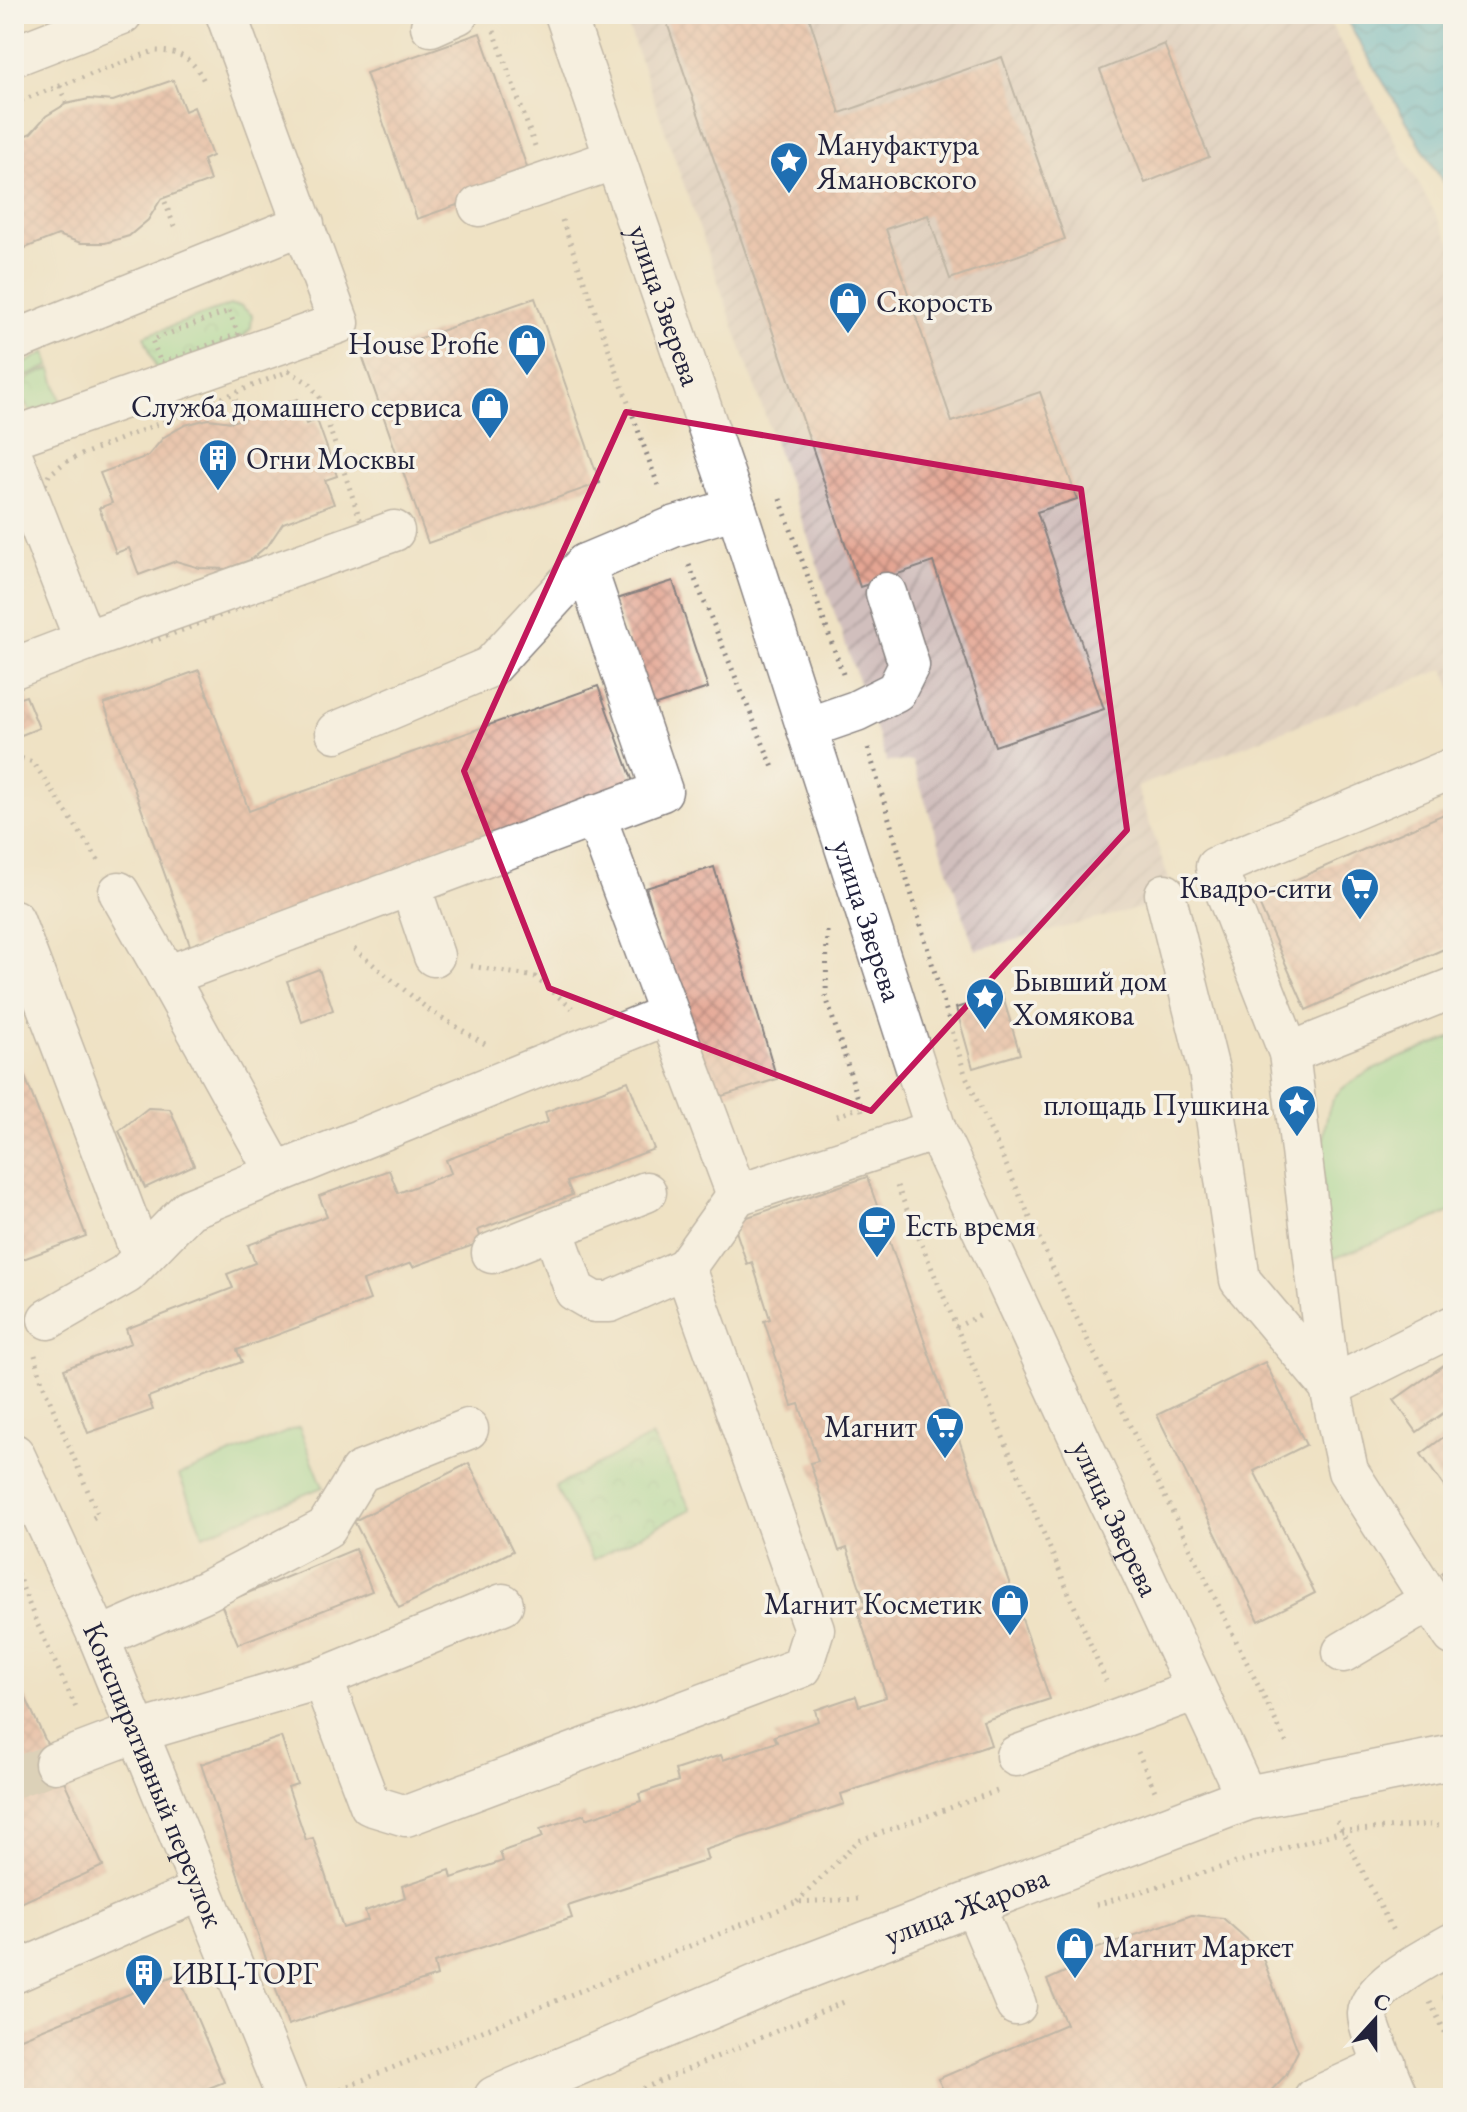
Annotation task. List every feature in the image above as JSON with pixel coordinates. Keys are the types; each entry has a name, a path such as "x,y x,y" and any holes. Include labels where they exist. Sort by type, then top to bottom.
{"main road":[{"name":"улица Жарова","path":"496,2098 782,1976 1247,1798 1452,1758"}],"street":[{"path":"14,56 122,14"},
{"path":"14,437 339,323 226,14"},
{"name":"улица Зверева","path":"565,14 736,508 936,1130 1247,1798"},
{"path":"479,206 615,159"},
{"path":"14,341 304,224"},
{"path":"14,460 85,641"},
{"path":"336,732 490,667 585,564 673,527 736,508"},
{"path":"14,668 394,531"},
{"path":"167,976 662,791 585,564"},
{"path":"807,728 856,711 896,691 909,665 886,593"},
{"path":"1452,764 1216,867 1289,1053 1330,1387 1348,1471 1453,1635"},
{"path":"595,815 737,1195"},
{"path":"410,885 434,956"},
{"path":"119,892 276,1173"},
{"path":"1165,894 1209,1070 1240,1280 1330,1387"},
{"path":"14,920 142,1257"},
{"path":"1289,1053 1453,988"},
{"path":"41,1335 126,1274 189,1209 669,1014"},
{"path":"553,1229 575,1291 594,1302 610,1302 685,1268 737,1195 936,1130"},
{"path":"492,1253 646,1192"},
{"path":"322,1678 370,1805 406,1816 802,1667 814,1629 685,1268"},
{"path":"1330,1387 1453,1326"},
{"path":"99,1638 206,1591 326,1528 360,1472 468,1429"},
{"name":"Конспиративный переулок","path":"14,1454 99,1638 286,2095"},
{"path":"1343,1652 1431,1600"},
{"path":"55,1763 137,1732 322,1678 503,1604"},
{"path":"1009,1773 1123,1719 1196,1690"},
{"path":"14,1973 202,1890"},
{"path":"973,1902 1016,2005"},
{"path":"1314,2098 1392,2081 1368,2016 1373,1997 1411,1967 1453,1943"}],"path":[{"path":"14,103 154,51 174,51 190,59 207,91"},
{"path":"60,86 66,104"},
{"path":"289,371 310,384 319,397 361,522 357,542 347,561 328,574 154,641 121,640 97,629 79,606 44,514 43,490 49,475 81,455 289,371"},
{"path":"865,735 965,1074 1059,1282 1292,1755 1317,1782 1453,2048"},
{"path":"14,756 33,762 119,892"},
{"path":"321,919 370,965 429,1010 489,1047 540,1066"},
{"path":"434,956 463,965 535,977 610,1038"},
{"path":"860,1107 882,1148 1157,1795"},
{"path":"41,1335 42,1382 98,1515"},
{"path":"14,1566 95,1748"},
{"path":"797,1902 858,1841 1009,1773"},
{"path":"286,2095 323,2096 797,1902 864,1899"},
{"path":"1443,2029 1453,2024"}],"highlighted area":[{"path":"626,412 1081,489 1127,830 871,1111 549,988 464,771"}],"shaded area":[{"path":"624,14 1325,14 1453,246 1453,691 1444,669 1137,787 1176,899 975,950 912,761 887,762"}],"green space":[{"path":"230,305 241,306 252,315 251,328 243,337 157,371 144,336"},
{"path":"46,352 50,366 25,377 14,393 14,369"},
{"path":"51,369 62,405 30,411 21,396 24,385 30,378"},
{"path":"1453,1037 1453,1211 1328,1261 1323,1150 1329,1109 1336,1095 1345,1086 1374,1070"},
{"path":"299,1427 323,1487 203,1535 179,1475"},
{"path":"652,1436 691,1509 593,1560 555,1487"},
{"path":"1453,1979 1453,2020 1438,1991"}],"water":[{"path":"1343,14 1453,14 1453,199 1357,38"}],"building":[{"name":"Скорость","path":"664,14 808,14 840,113 1002,57 1065,239 950,279 928,215 886,229 952,422 1040,392 1077,499 1037,512 1104,709 995,746 933,562 860,587"},
{"path":"480,33 531,179 417,219 366,73"},
{"path":"1164,44 1209,157 1145,183 1100,70"},
{"path":"173,80 185,111 194,107 212,156 203,160 210,181 161,199 148,220 129,236 105,243 81,243 58,235 15,252 14,141 31,133 46,116 66,104 89,99 113,101"},
{"path":"535,298 600,483 428,543 363,358"},
{"name":"Огни Москвы","path":"297,399 306,424 317,420 337,476 325,480 334,504 283,523 269,544 250,560 226,569 200,568 176,561 139,575 129,548 116,553 99,508 112,503 100,473 148,456 164,437 185,425 208,419 232,422"},
{"path":"673,581 708,688 650,707 614,600"},
{"path":"199,670 249,811 598,686 636,790 191,948 104,704"},
{"path":"26,696 39,728 14,738 14,700"},
{"name":"Квадро-сити","path":"1453,810 1453,945 1306,1010 1256,897"},
{"path":"714,867 777,1079 709,1100 646,888"},
{"path":"319,969 333,1010 302,1022 287,981"},
{"path":"1002,994 1020,1054 973,1068 956,1008"},
{"path":"14,1048 86,1236 15,1262 14,1259"},
{"path":"628,1081 654,1149 567,1182 572,1195 478,1230 482,1242 363,1281 370,1300 237,1350 242,1362 148,1397 153,1410 88,1433 64,1369 131,1343 126,1329 233,1288 227,1274 255,1263 248,1245 327,1216 319,1196 389,1170 398,1193 451,1173 446,1160 548,1122 545,1112"},
{"path":"148,1108 170,1109 194,1165 145,1188 119,1131"},
{"path":"867,1177 1050,1699 983,1721 991,1745 841,1794 844,1804 705,1850 708,1860 568,1906 572,1918 434,1963 437,1976 288,2025 201,1764 281,1737 297,1784 288,1787 306,1840 313,1838 343,1928 368,1920 365,1911 405,1897 402,1886 450,1870 452,1878 503,1861 500,1852 543,1837 540,1829 585,1814 586,1819 641,1801 639,1794 678,1781 675,1770 721,1755 723,1760 777,1742 774,1736 818,1721 815,1710 856,1696 859,1706 886,1697 857,1609 866,1606 847,1548 839,1551 810,1463 818,1461 799,1404 792,1406 764,1321 770,1319 752,1262 747,1264 733,1222"},
{"path":"1451,1360 1453,1406 1417,1432 1394,1400"},
{"path":"1265,1362 1306,1445 1254,1471 1315,1593 1259,1621 1157,1415"},
{"path":"1453,1430 1453,1499 1421,1454"},
{"path":"469,1463 513,1551 399,1608 354,1521"},
{"path":"355,1549 372,1591 238,1644 221,1604"},
{"path":"1453,1564 1453,1590 1441,1573"},
{"path":"14,1672 103,1866 14,1906"},
{"path":"1192,1915 1223,1918 1260,1951 1298,2051 1286,2075 1264,2098 947,2098 938,2079 1066,2024 1047,1980 1074,1968 1084,1953"},
{"name":"ИВЦ-ТОРГ","path":"178,1974 224,2082 184,2098 14,2098 14,2041"}],"tunnel":[{"path":"14,1778 55,1763"}],"place":[{"name":"Мануфактура Ямановского","path":"789,195"},
{"name":"Скорость","path":"848,335"},
{"name":"House Profie","path":"527,377"},
{"name":"Служба домашнего сервиса","path":"490,440"},
{"name":"Огни Москвы","path":"218,492"},
{"name":"Квадро-сити","path":"1360,921"},
{"name":"Бывший дом Хомякова","path":"985,1031"},
{"name":"площадь Пушкина","path":"1297,1138"},
{"name":"Есть время","path":"877,1259"},
{"name":"Магнит","path":"945,1460"},
{"name":"Магнит Косметик","path":"1010,1637"},
{"name":"Магнит Маркет","path":"1075,1980"},
{"name":"ИВЦ-ТОРГ","path":"144,2007"}]}
